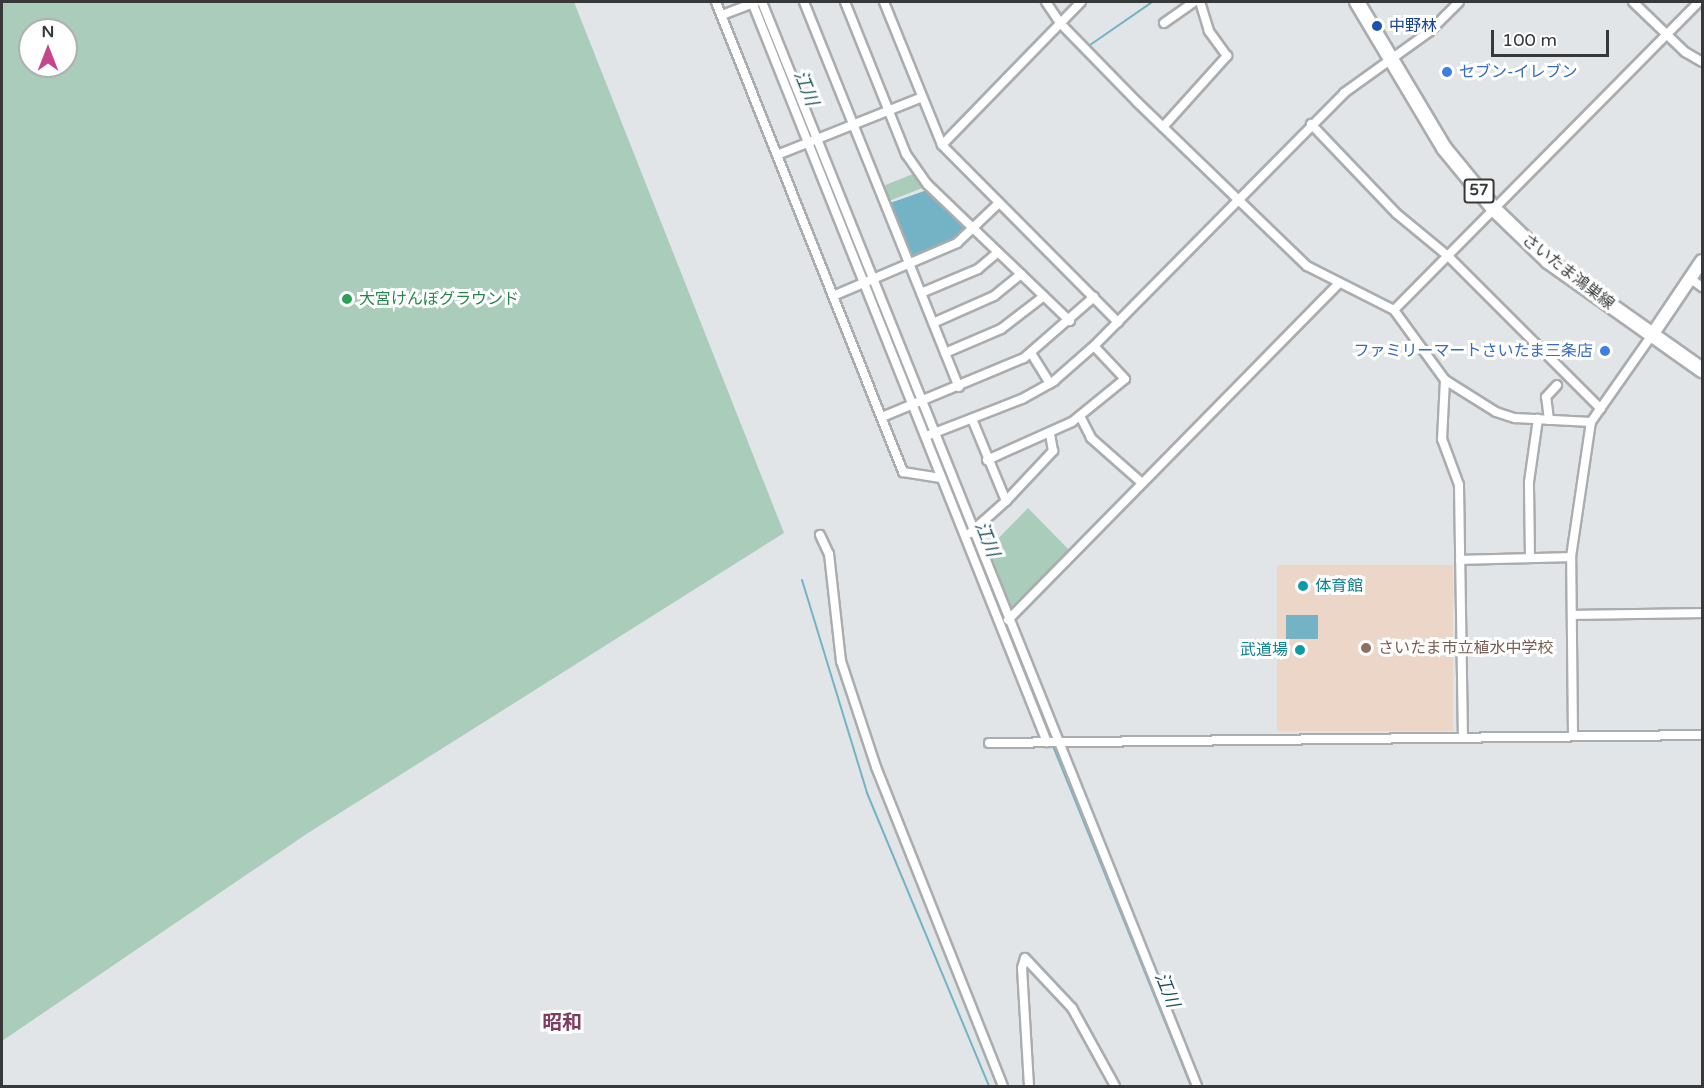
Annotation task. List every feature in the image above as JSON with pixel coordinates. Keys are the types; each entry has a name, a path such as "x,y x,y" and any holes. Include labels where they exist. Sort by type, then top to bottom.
{"main road":[{"name":"さいたま鴻巣線","path":"1357,2 1444,148 1495,210 1548,261 1702,370"}],"street":[{"path":"716,2 903,472 941,478"},
{"path":"722,15 756,2 1052,742 1197,1086"},
{"path":"804,2 958,387"},
{"path":"845,2 906,154 927,184 1070,321"},
{"path":"884,2 920,98 942,145 998,204 1118,322"},
{"path":"1046,2 1060,23 1239,202 1307,266 1394,310 1445,380 1496,412 1538,419 1591,422"},
{"path":"942,145 1082,2"},
{"path":"1164,23 1194,2"},
{"path":"1163,127 1227,56 1213,40 1200,2"},
{"path":"930,435 1022,399 1050,383 1095,346 1344,93 1429,32 1458,2"},
{"path":"1633,2 1666,35 1702,62"},
{"path":"1394,310 1699,2"},
{"path":"777,155 920,98"},
{"path":"1311,124 1397,214 1448,256 1601,409"},
{"path":"833,296 957,243 998,204"},
{"path":"921,293 978,269 998,252"},
{"path":"1573,734 1571,557 1591,422 1702,261"},
{"path":"933,323 994,296 1021,273"},
{"path":"1691,279 1702,288"},
{"path":"1008,620 1339,283"},
{"path":"945,353 1001,329 1044,296"},
{"path":"882,417 958,387 1031,353 1070,321 1094,297"},
{"path":"987,460 1050,434 1080,416 1125,379 1095,346"},
{"path":"1031,353 1050,383"},
{"path":"1445,380 1442,439 1459,485 1463,736"},
{"path":"1549,420 1546,398 1557,385"},
{"path":"1080,416 1091,438 1142,483"},
{"path":"972,419 987,460 1006,501"},
{"path":"1530,558 1529,482 1538,419"},
{"path":"969,534 1006,501 1053,451 1050,434"},
{"path":"930,435 941,478 1008,620 1052,742"},
{"path":"820,535 829,554 841,661 876,767 1003,1086"},
{"path":"1460,560 1571,557"},
{"path":"1572,615 1702,613"},
{"path":"989,743 1573,734 1702,735"},
{"path":"1029,1086 1022,969 1025,958 1072,1008 1115,1086"}],"shaded area":[{"name":"さいたま市立植水中学校","path":"1277,565 1453,565 1453,731 1277,731"}],"green space":[{"name":"大宮けんぽグラウンド","path":"2,2 574,2 784,533 308,833 2,1041"},
{"path":"913,174 925,187 889,201 883,186"},
{"path":"1028,508 1070,551 1010,614 986,551"}],"water":[{"path":"927,190 967,228 955,239 912,256 890,203"},
{"path":"1286,615 1318,615 1318,639 1286,639"}],"waterway":[{"path":"1090,45 1152,2"},
{"name":"江川","path":"767,26 812,138"},
{"name":"江川","path":"814,144 867,278"},
{"name":"江川","path":"869,283 916,400"},
{"name":"江川","path":"918,405 969,531"},
{"name":"江川","path":"971,536 1051,740"},
{"path":"802,580 867,793 989,1086"},
{"name":"江川","path":"1053,746 1191,1086"}],"place":[{"name":"中野林","path":"1377,26"},
{"name":"セブン-イレブン","path":"1447,72"},
{"name":"大宮けんぽグラウンド","path":"347,299"},
{"name":"ファミリーマートさいたま三条店","path":"1605,351"},
{"name":"体育館","path":"1303,586"},
{"name":"さいたま市立植水中学校","path":"1366,648"},
{"name":"武道場","path":"1300,650"}],"district":[{"name":"昭和","path":"562,1023"}]}
